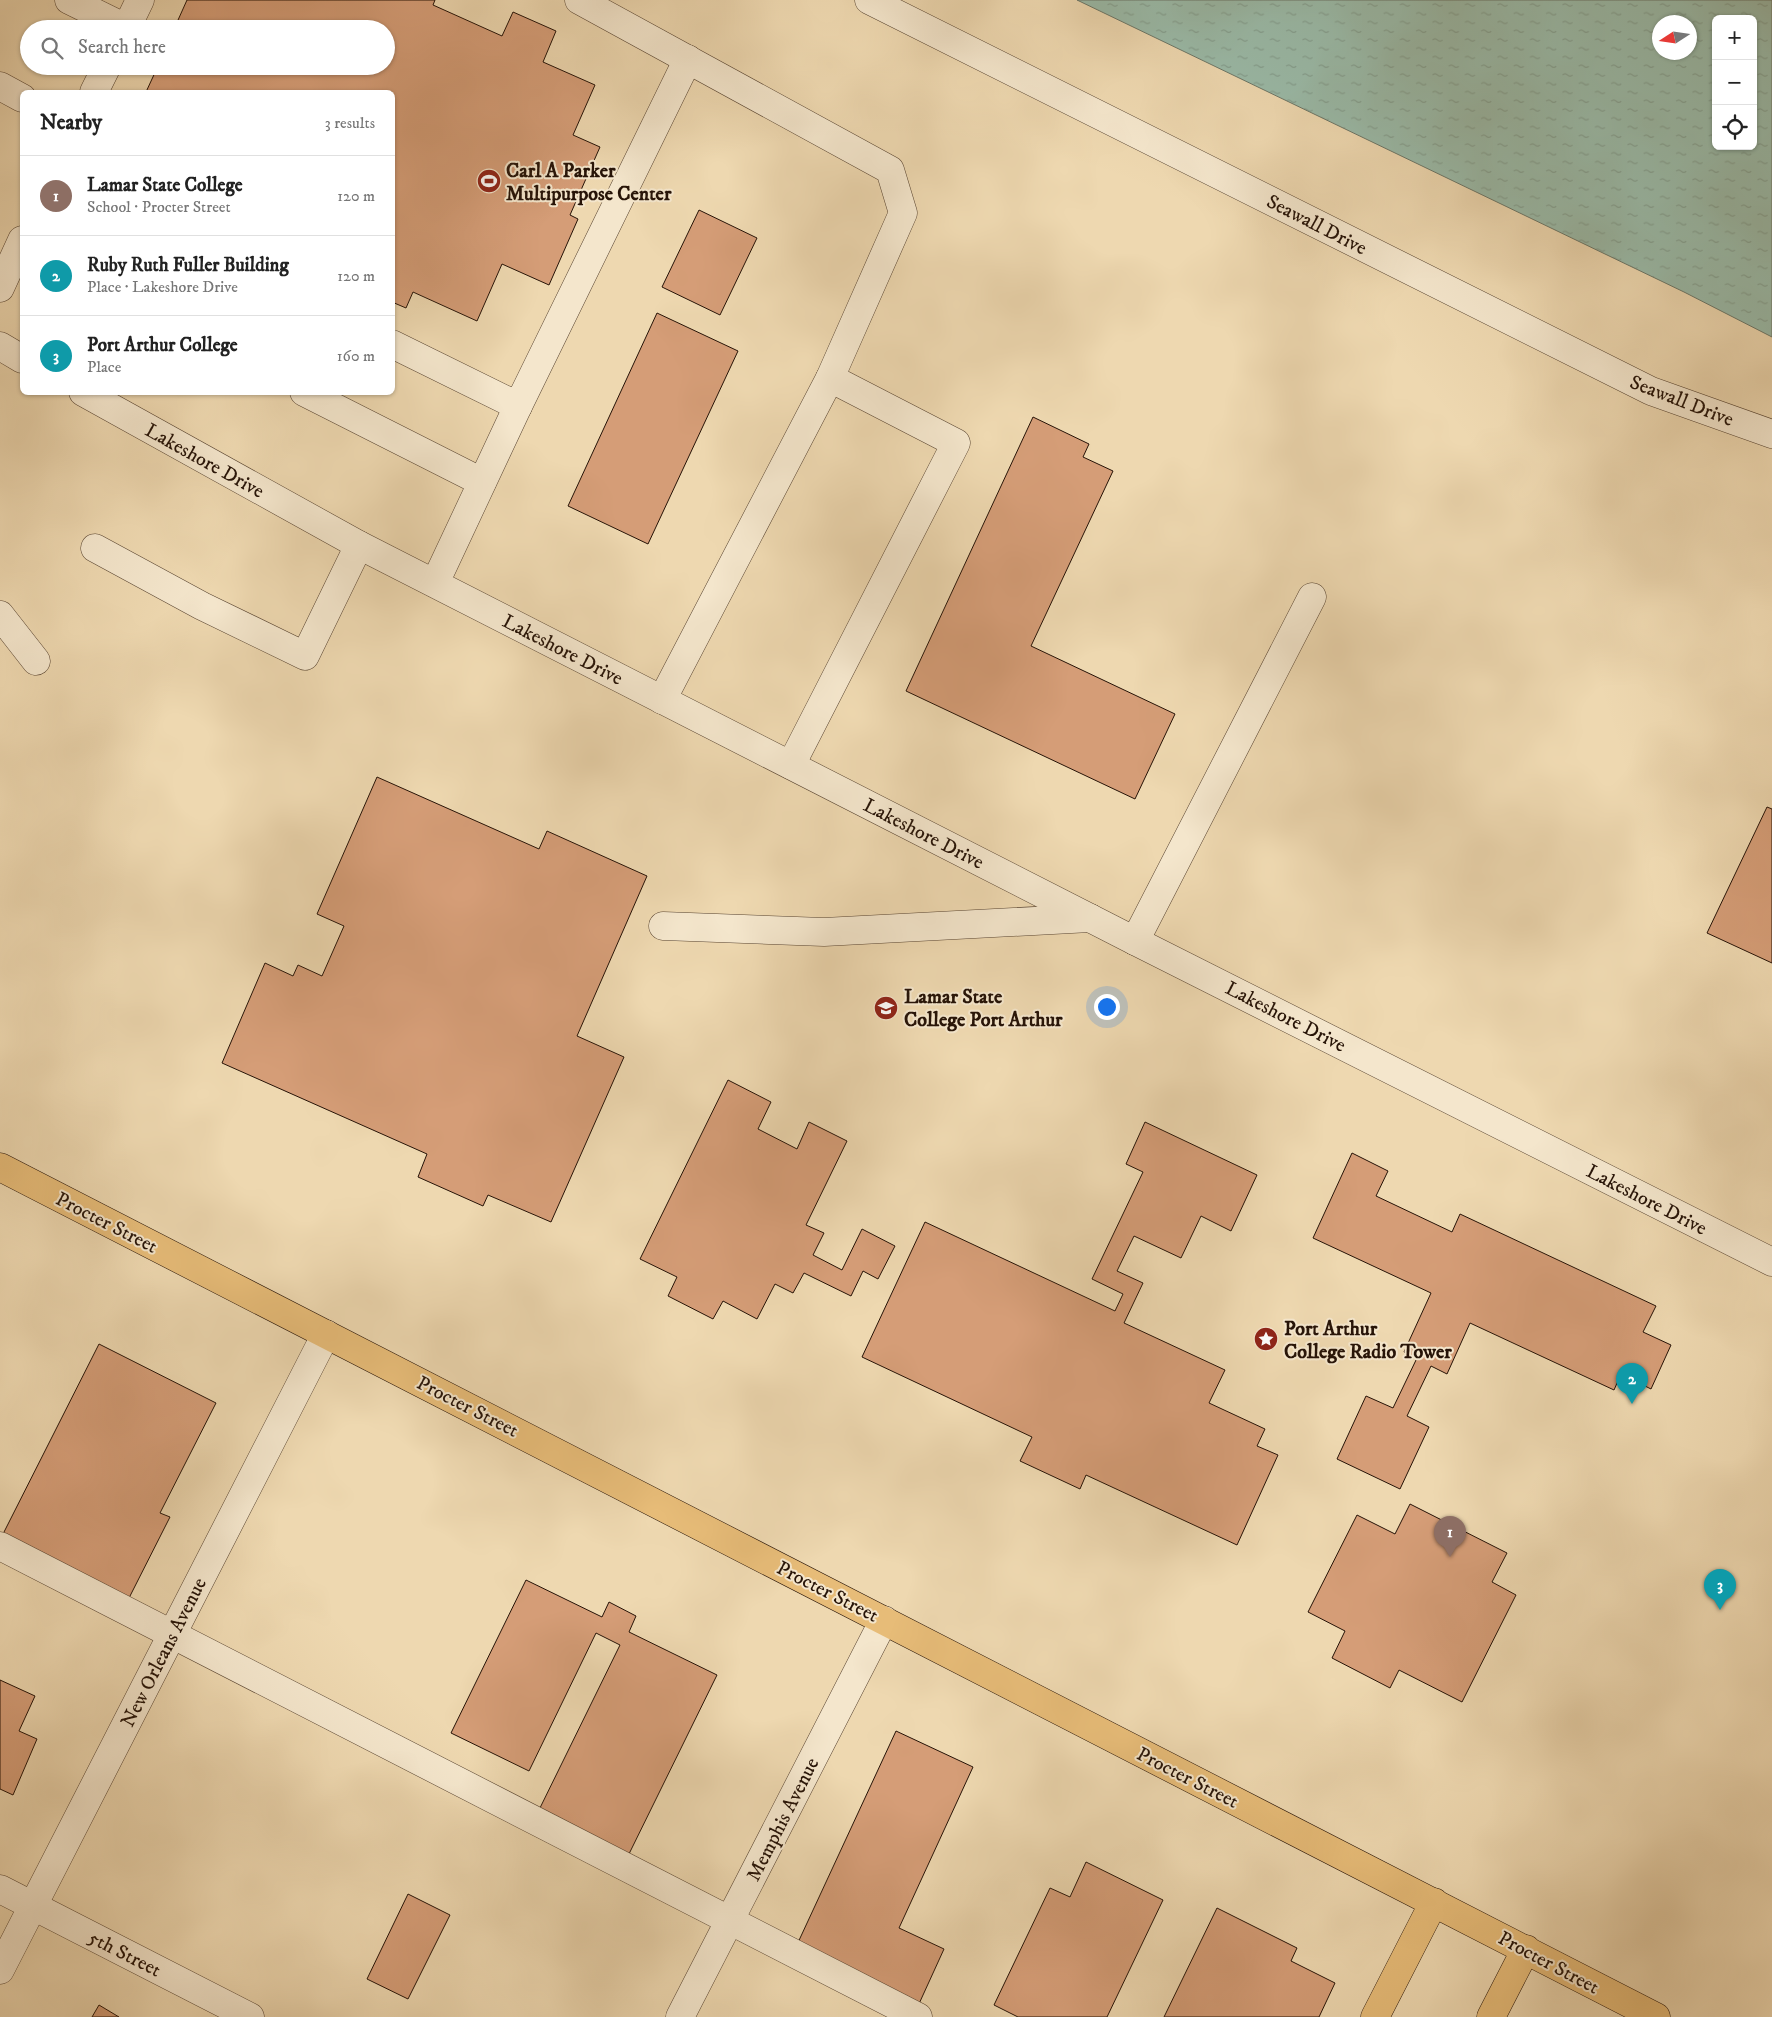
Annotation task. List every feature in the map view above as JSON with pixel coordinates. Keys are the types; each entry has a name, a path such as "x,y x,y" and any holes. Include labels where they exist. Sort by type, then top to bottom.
{"main road":[{"name":"Procter Street","path":"0,1167 1656,2017"},
{"path":"1375,2017 1434,1902"},
{"path":"1491,2017 1526,1949"}],"street":[{"path":"70,0 110,20"},
{"path":"130,20 140,0"},
{"path":"579,0 890,170 903,213 830,378 662,700"},
{"name":"Seawall Drive","path":"869,0 1651,391 1772,434"},
{"path":"435,584 518,406 688,59"},
{"path":"95,90 102,75"},
{"path":"0,86 20,97"},
{"path":"0,288 20,248"},
{"path":"395,345 518,406"},
{"path":"0,346 20,358"},
{"path":"791,765 956,442 830,378"},
{"name":"Lakeshore Drive","path":"88,395 359,545 1135,941 1772,1262"},
{"path":"310,395 482,482"},
{"path":"95,548 202,606 305,656 359,545"},
{"path":"1135,941 1312,597"},
{"path":"0,615 36,661"},
{"path":"662,926 824,932 1091,918"},
{"name":"New Orleans Avenue","path":"0,1970 326,1334"},
{"path":"0,1546 918,2017"},
{"name":"Memphis Avenue","path":"680,2017 884,1620"},
{"name":"5th Street","path":"0,1889 250,2017"}],"water":[{"path":"1077,0 1772,0 1772,337 1684,292"}],"building":[{"name":"Carl A Parker Multipurpose Center","path":"187,0 435,0 433,5 502,36 513,12 556,31 543,62 595,85 573,135 600,147 570,215 578,219 549,285 502,264 477,321 413,292 406,308 395,303 395,90 147,90 154,75 395,75 395,20 178,20"},
{"path":"699,210 757,238 720,315 662,287"},
{"path":"657,313 738,351 648,544 568,506"},
{"path":"1033,417 1089,444 1083,457 1113,471 1031,646 1175,714 1135,799 906,691"},
{"path":"377,777 539,849 547,831 647,876 577,1036 624,1057 551,1222 488,1195 483,1206 418,1177 427,1154 222,1063 265,963 293,976 298,965 322,976 344,926 317,914"},
{"path":"1767,807 1772,809 1772,963 1707,933"},
{"path":"728,1080 771,1102 758,1129 797,1149 809,1122 847,1141 806,1225 824,1233 813,1255 842,1270 862,1229 895,1246 878,1279 863,1271 851,1296 804,1273 793,1293 775,1284 757,1319 723,1301 713,1319 668,1296 677,1277 640,1259"},
{"path":"1145,1122 1257,1175 1231,1231 1201,1216 1181,1258 1134,1236 1117,1271 1143,1283 1124,1323 1225,1370 1209,1403 1265,1429 1257,1446 1278,1455 1237,1545 1086,1475 1080,1489 1020,1461 1032,1437 862,1357 925,1222 1115,1311 1123,1294 1092,1279 1143,1172 1126,1164"},
{"path":"1352,1153 1388,1171 1376,1196 1452,1232 1460,1214 1656,1306 1643,1332 1671,1345 1651,1389 1621,1374 1614,1390 1470,1323 1447,1374 1431,1366 1407,1416 1429,1427 1400,1489 1337,1459 1366,1396 1393,1408 1417,1358 1404,1352 1431,1293 1313,1238"},
{"path":"99,1344 216,1403 160,1513 170,1517 129,1598 3,1534"},
{"path":"1410,1504 1507,1553 1492,1582 1516,1595 1462,1702 1399,1670 1390,1688 1332,1658 1345,1631 1308,1612 1357,1515 1395,1534"},
{"path":"526,1580 602,1617 609,1602 636,1616 629,1632 717,1675 627,1858 537,1814 620,1645 596,1633 529,1771 451,1733"},
{"path":"0,1680 35,1696 19,1731 37,1739 13,1795 0,1789"},
{"path":"896,1731 973,1767 899,1928 944,1949 918,2006 795,1949"},
{"path":"1086,1862 1163,1900 1107,2017 1018,2017 994,2005 1050,1888 1070,1897"},
{"path":"408,1894 450,1915 408,1999 367,1979"},
{"path":"1217,1908 1297,1948 1291,1961 1335,1983 1319,2017 1164,2017"},
{"path":"99,2005 119,2017 92,2017"}],"place":[{"name":"Carl A Parker Multipurpose Center","path":"489,181"},
{"name":"Lamar State College Port Arthur","path":"886,1008"},
{"name":"Port Arthur College Radio Tower","path":"1266,1339"},
{"name":"Ruby Ruth Fuller Building","path":"1632,1404"},
{"name":"Lamar State College","path":"1450,1557"},
{"name":"Port Arthur College","path":"1720,1610"}]}
